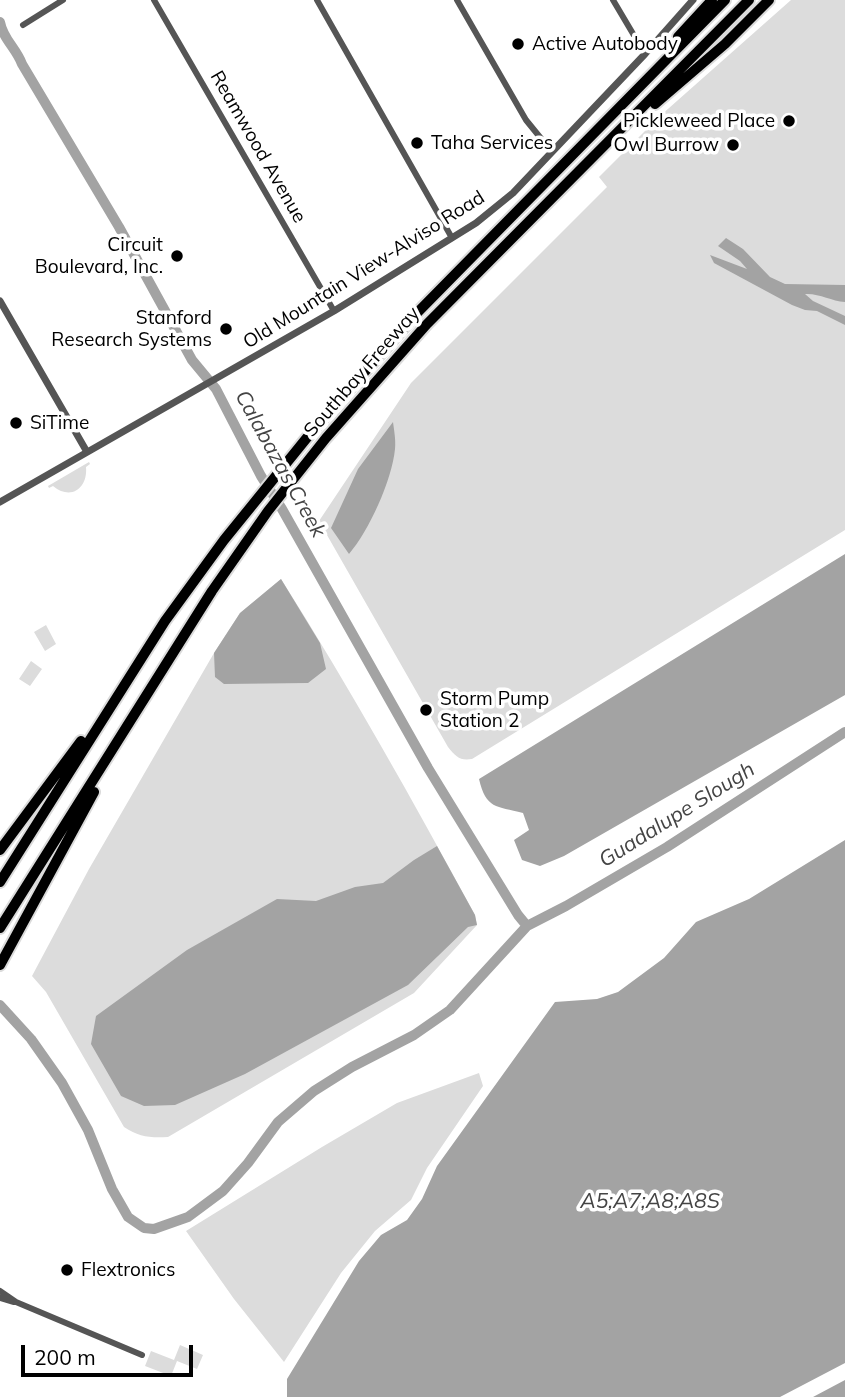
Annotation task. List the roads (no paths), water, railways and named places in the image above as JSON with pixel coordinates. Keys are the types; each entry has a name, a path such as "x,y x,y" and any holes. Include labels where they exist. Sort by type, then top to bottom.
{"highway":[{"path":"622,103 712,0"},
{"name":"Southbay Freeway","path":"0,882 136,665 195,579 314,429 397,334 725,0"},
{"name":"Southbay Freeway","path":"0,929 212,591 268,511 326,438 427,324 749,0"},
{"path":"594,156 716,52 771,0"},
{"path":"0,849 136,665"},
{"path":"1,963 131,721"}],"street":[{"path":"23,25 63,0"},
{"name":"Reamwood Avenue","path":"154,0 334,311"},
{"path":"317,0 453,238"},
{"path":"457,0 526,120 552,152"},
{"path":"613,0 645,54"},
{"name":"Old Mountain View-Alviso Road","path":"0,502 334,311 498,207 693,0"},
{"path":"0,301 87,452"},
{"path":"0,1291 16,1302"},
{"path":"0,1298 16,1302 142,1354"}],"water":[{"path":"726,238 743,249 770,277 785,284 845,285 845,302 805,294 813,301 845,316 845,325 817,311 792,305 714,263 710,255 747,269 718,246"},
{"path":"393,422 395,446 384,490 372,519 349,554 331,528 358,469"},
{"path":"845,554 845,695 564,856 540,866 522,860 514,840 529,830 523,813 494,805 485,796 479,779"},
{"path":"281,579 320,643 326,669 308,683 224,684 215,677 214,653 240,613"},
{"name":"A5;A7;A8;A8S","path":"845,840 845,1363 780,1397 287,1397 287,1379 359,1261 381,1235 407,1220 422,1199 437,1166 555,1002 597,999 618,992 664,958 696,922 749,899"},
{"path":"437,846 475,915 477,925 468,927 408,985 245,1074 175,1105 144,1106 121,1096 91,1044 96,1016 187,950 277,899 316,901 355,887 383,883"},
{"path":"845,1380 845,1397 813,1397"}],"waterway":[{"name":"Calabazas Creek","path":"0,22 7,39 119,227 192,360 216,389 261,476 428,768 527,926"},
{"name":"Guadalupe Slough","path":"0,1005 31,1039 62,1083 88,1130 112,1189 128,1217 144,1228 154,1229 188,1217 223,1191 278,1122 314,1091 352,1067 414,1035 450,1010 527,926 667,847 845,732"}],"place":[{"name":"Active Autobody","path":"518,44"},
{"name":"Pickleweed Place","path":"789,121"},
{"name":"Taha Services","path":"417,143"},
{"name":"Owl Burrow","path":"733,145"},
{"name":"Circuit Boulevard, Inc.","path":"177,256"},
{"name":"Stanford Research Systems","path":"226,329"},
{"name":"SiTime","path":"16,423"},
{"name":"Storm Pump Station 2","path":"426,710"},
{"name":"Flextronics","path":"67,1270"}]}
